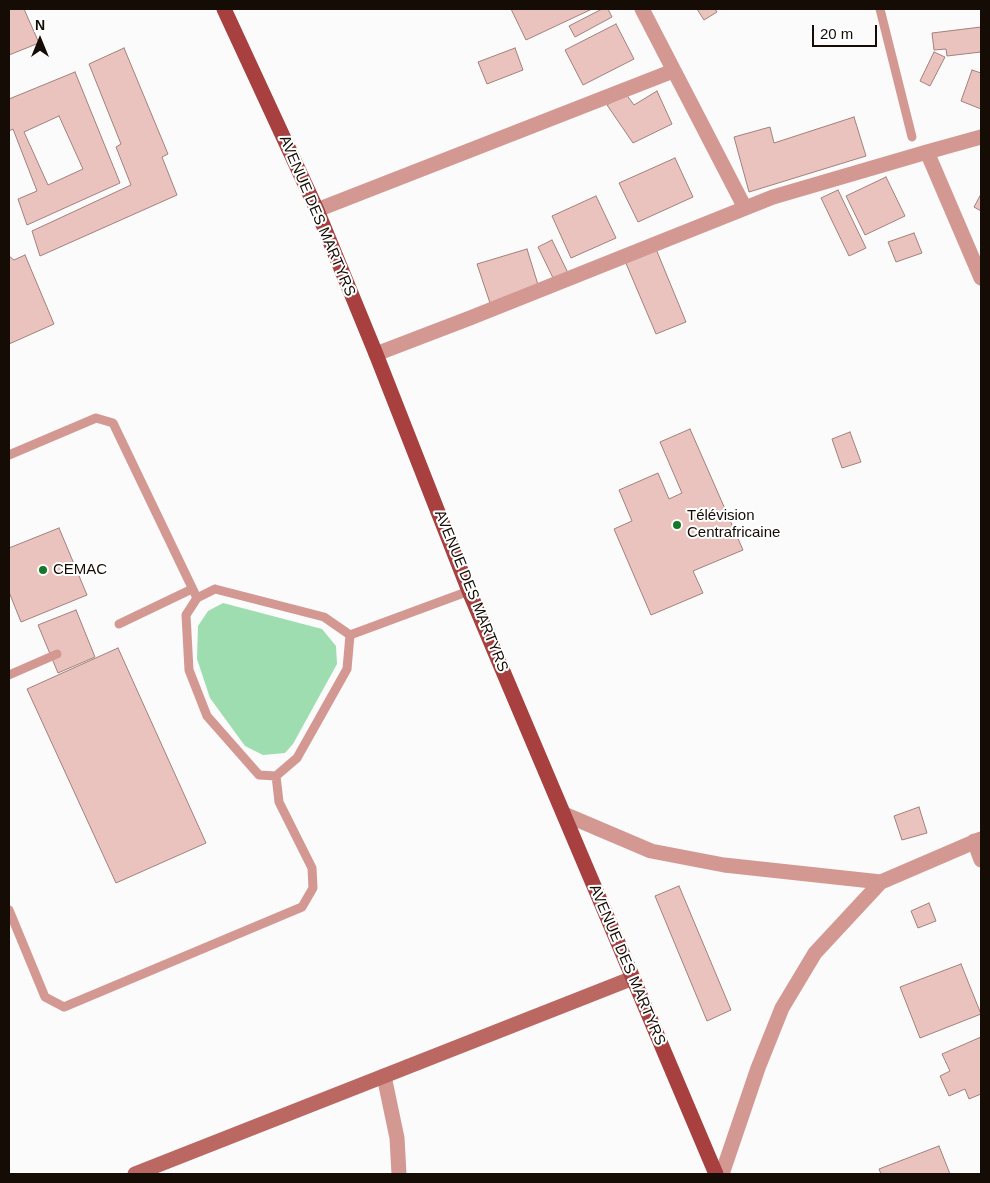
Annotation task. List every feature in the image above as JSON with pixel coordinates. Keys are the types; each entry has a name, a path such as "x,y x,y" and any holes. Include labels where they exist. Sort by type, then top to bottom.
{"main road":[{"name":"AVENUE DES MARTYRS","path":"224,9 317,210 469,591 716,1174"}],"street":[{"path":"642,9 745,208"},
{"path":"317,210 673,71"},
{"path":"376,354 774,197 981,137"},
{"path":"927,152 981,278"},
{"path":"564,814 651,851 724,865 881,882"},
{"path":"722,1174 758,1068 782,1008 815,953 881,882 977,840 981,860"},
{"path":"135,1174 633,978"},
{"path":"384,1076 397,1138 399,1174"}],"lane":[{"path":"880,9 912,137"},
{"path":"9,455 96,418 113,423 197,598"},
{"path":"119,624 192,589"},
{"path":"215,589 324,617 350,635 346,669 297,758 276,776 259,774 207,716 190,670 186,615 197,598 215,589"},
{"path":"350,635 469,591"},
{"path":"9,674 57,654"},
{"path":"9,910 45,997 64,1007 302,907 313,888 312,868 279,802 276,776"}],"green space":[{"path":"223,603 322,629 336,646 337,664 293,744 285,753 263,755 245,746 210,698 197,659 198,626 208,611"}],"building":[{"path":"9,9 24,9 39,43 9,55"},
{"path":"511,9 592,9 526,40"},
{"path":"602,9 608,9 612,17 575,37 569,26"},
{"path":"697,9 715,9 717,12 704,20"},
{"path":"616,24 634,59 583,85 565,50"},
{"path":"981,27 981,52 947,56 946,49 934,50 932,33"},
{"path":"124,48 168,154 162,157 177,195 40,256 32,231 131,185 116,147 121,144 89,64"},
{"path":"515,48 523,70 487,84 478,62"},
{"path":"934,52 945,57 930,86 920,81"},
{"path":"972,70 981,73 981,109 961,101"},
{"path":"75,72 120,183 27,225 18,199 37,191 13,129 9,131 9,99","holes":["59,116 83,169 48,185 24,132"]},
{"path":"657,91 672,124 633,143 607,105 626,94 634,105"},
{"path":"854,117 866,156 749,192 734,137 770,127 774,143"},
{"path":"675,158 693,197 638,222 619,183"},
{"path":"886,177 905,216 865,235 846,196"},
{"path":"838,190 866,248 849,256 821,198"},
{"path":"981,194 981,211 974,207"},
{"path":"596,196 616,238 571,258 552,216"},
{"path":"914,233 922,253 896,262 888,242"},
{"path":"552,240 568,273 554,280 538,247"},
{"path":"527,249 539,288 490,303 477,264"},
{"path":"656,249 686,322 656,334 625,261"},
{"path":"25,255 54,324 9,344 9,256 14,260"},
{"name":"Télévision Centrafricaine","path":"690,429 743,550 693,571 703,593 651,615 614,529 632,521 619,490 658,473 669,499 682,493 660,442"},
{"path":"850,432 861,462 842,468 832,439"},
{"name":"CEMAC","path":"59,528 87,595 21,622 9,592 9,548"},
{"path":"76,610 95,657 58,673 38,625"},
{"path":"118,648 206,843 116,883 27,689"},
{"path":"919,807 927,833 902,840 894,816"},
{"path":"679,886 731,1010 707,1021 655,896"},
{"path":"929,903 936,921 918,928 911,911"},
{"path":"961,964 981,1014 920,1038 900,987"},
{"path":"981,1037 981,1094 969,1099 965,1089 949,1096 940,1076 950,1071 942,1054"},
{"path":"939,1146 950,1174 881,1174 879,1169"}],"place":[{"name":"Télévision Centrafricaine","path":"677,525"},
{"name":"CEMAC","path":"43,570"}]}
